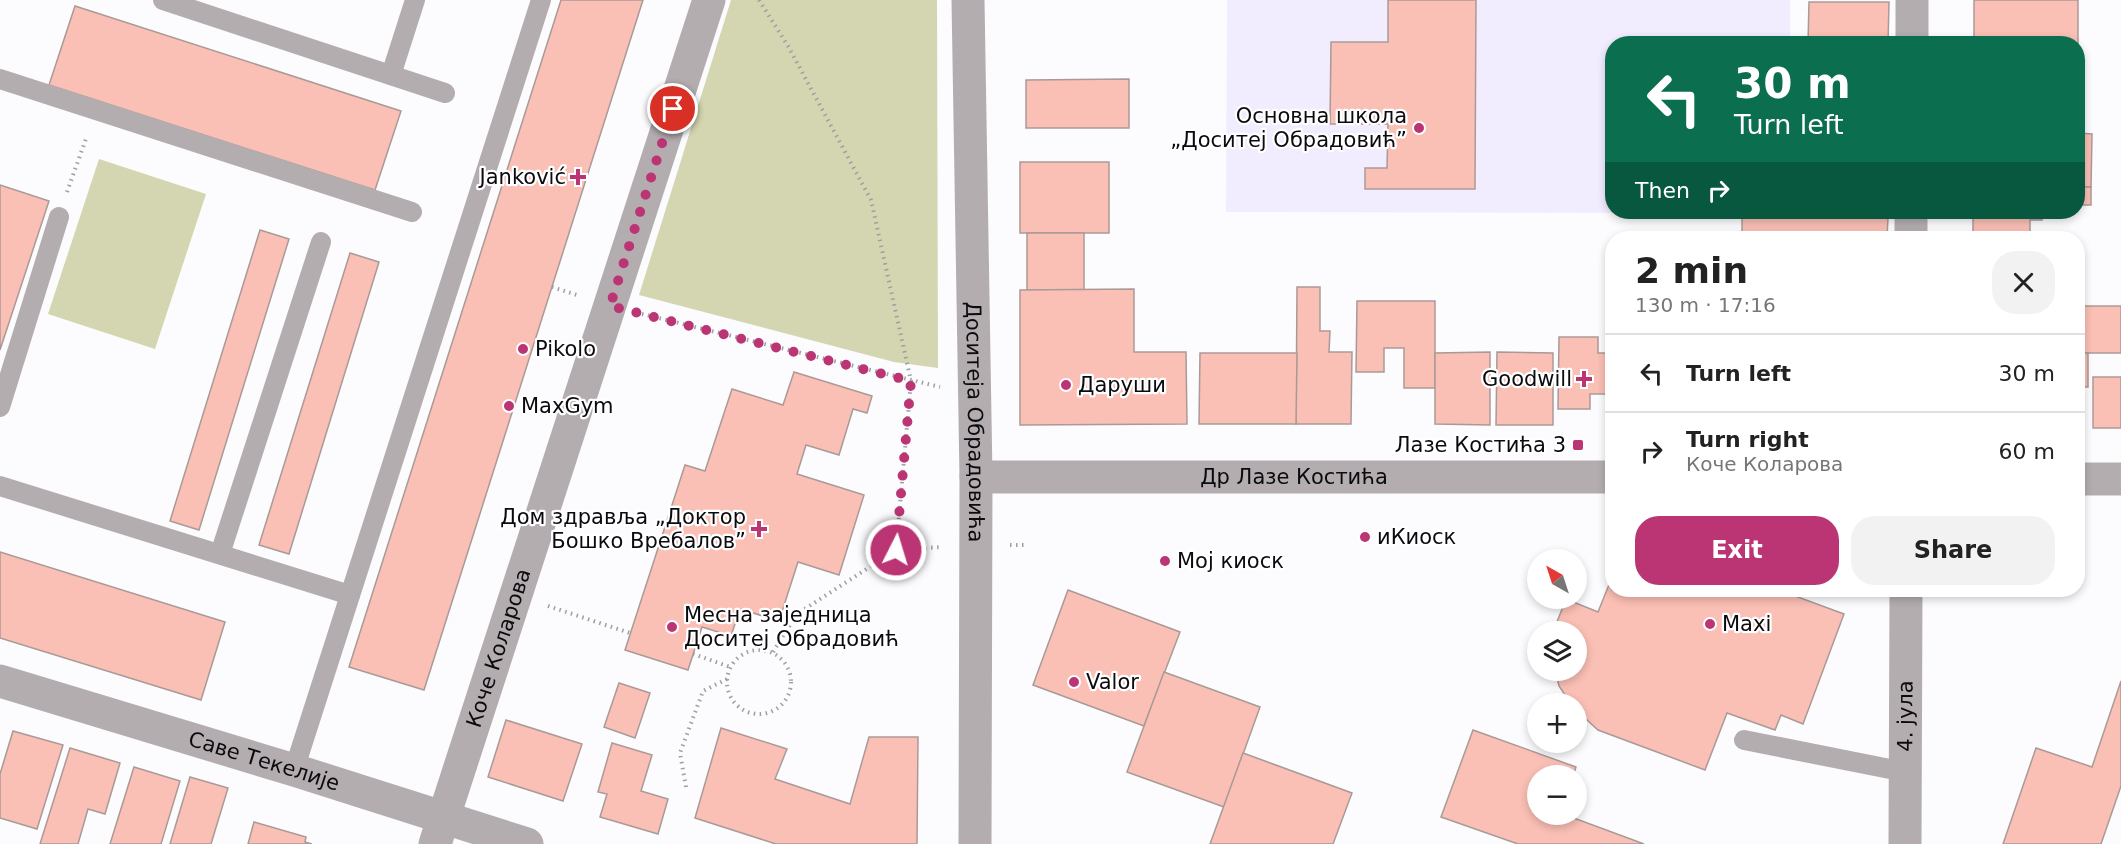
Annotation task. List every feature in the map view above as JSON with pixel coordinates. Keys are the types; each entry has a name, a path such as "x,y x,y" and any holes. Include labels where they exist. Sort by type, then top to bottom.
{"street":[{"name":"Коче Коларова","path":"439,831 709,0"},
{"name":"Доситеја Обрадовића","path":"968,0 976,477 975,844"},
{"path":"1912,0 1912,36"},
{"name":"Др Лазе Костића","path":"976,477 1605,477"},
{"path":"2085,479 2121,479"},
{"name":"4. јула","path":"1905,844 1906,597"},
{"name":"Саве Текелије","path":"0,681 294,770 439,831 527,844"}],"lane":[{"path":"163,0 445,93"},
{"path":"391,75 415,0"},
{"path":"294,770 540,0"},
{"path":"0,79 412,212"},
{"path":"0,407 59,217"},
{"path":"220,554 321,242"},
{"path":"0,486 350,595"},
{"path":"1744,740 1905,772"}],"path":[{"path":"759,0 788,46 872,200 911,381 896,550"},
{"path":"59,217 96,110"},
{"path":"552,287 610,306 911,381 975,394"},
{"path":"773,652 797,614 896,550 976,544 1026,545"},
{"path":"516,595 630,633"},
{"path":"761,649 773,652 790,670 792,683 788,696 780,707 768,713 755,714 743,710 734,702 728,691 727,679 730,667 738,657 749,651 761,649"},
{"path":"693,654 730,667"},
{"path":"686,787 680,753 703,691 727,679"}],"shaded area":[{"name":"Основна школа „Доситеј Обрадовић”","path":"1227,0 1790,0 1790,36 1605,36 1605,213 1226,212"}],"green space":[{"path":"731,0 937,0 938,368 894,362 639,295"},
{"path":"99,159 206,194 155,349 48,314"}],"building":[{"path":"561,0 643,0 424,690 349,667"},
{"path":"1388,0 1476,0 1475,189 1365,189 1365,168 1387,168 1388,124 1330,124 1331,42 1388,42"},
{"path":"1974,0 2078,0 2078,36 1974,36"},
{"path":"1809,2 1889,2 1888,36 1808,36"},
{"path":"75,6 401,111 375,190 49,85"},
{"path":"1129,79 1129,128 1026,128 1026,80"},
{"path":"2085,134 2092,134 2091,187 2085,187"},
{"path":"1020,162 1109,162 1109,233 1020,233"},
{"path":"0,185 49,201 0,350"},
{"path":"2085,187 2091,187 2091,205 2085,205"},
{"path":"1742,219 1888,219 1887,231 1742,231"},
{"path":"1973,219 2042,219 2030,220 2030,231 1973,231"},
{"path":"260,230 289,239 199,530 170,521"},
{"path":"1027,233 1084,233 1084,290 1027,290"},
{"path":"350,253 379,262 289,554 259,545"},
{"path":"1297,287 1320,287 1320,331 1330,331 1329,352 1352,352 1351,424 1296,424"},
{"path":"1134,289 1134,352 1186,352 1187,424 1020,425 1020,290"},
{"path":"1357,301 1435,301 1435,388 1404,388 1404,348 1384,348 1384,372 1356,372"},
{"path":"2085,306 2121,306 2121,353 2085,353"},
{"path":"1559,337 1598,337 1598,353 1605,353 1605,394 1590,394 1590,409 1558,409"},
{"path":"1490,352 1490,425 1435,424 1435,353"},
{"path":"1497,352 1553,353 1553,425 1496,425"},
{"path":"1200,353 1297,353 1296,424 1199,424"},
{"path":"2085,353 2088,353 2088,387 2085,387"},
{"name":"Дом здравља „Доктор Бошко Вребалов”","path":"794,372 872,396 867,413 853,409 839,455 806,445 797,474 864,495 839,575 798,562 779,621 740,609 731,636 702,627 688,670 625,650 685,465 705,471 732,389 783,405"},
{"path":"2093,377 2121,377 2121,428 2093,428"},
{"path":"0,552 225,622 201,700 0,638"},
{"path":"1068,590 1180,632 1144,726 1033,685"},
{"path":"1605,594 1605,597 1798,597 1844,614 1803,724 1781,715 1775,730 1727,713 1705,770 1598,730 1587,720 1587,693 1564,693 1558,681 1587,681 1587,621 1557,621 1562,609 1587,608 1598,612"},
{"path":"1164,672 1260,707 1224,807 1127,772"},
{"path":"2121,681 2121,786 2101,844 2003,844 2036,748 2092,767"},
{"path":"619,683 650,693 635,738 604,727"},
{"path":"506,720 582,744 563,801 488,777"},
{"path":"721,728 787,749 775,779 850,804 869,737 918,737 917,844 776,844 695,818"},
{"path":"1473,730 1527,749 1527,753 1537,753 1570,765 1527,765 1527,825 1587,825 1587,823 1644,844 1518,844 1441,817"},
{"path":"13,731 63,745 37,829 0,818 0,774"},
{"path":"612,743 652,755 641,791 668,799 658,834 600,817 607,794 598,792"},
{"path":"70,748 120,763 105,814 88,809 78,844 40,844"},
{"path":"1243,753 1352,793 1333,844 1210,844"},
{"path":"134,767 180,781 161,844 110,844"},
{"path":"190,777 228,788 211,844 170,844"},
{"path":"254,822 306,837 305,842 312,844 248,844"}],"place":[{"name":"Основна школа „Доситеј Обрадовић”","path":"1419,128"},
{"name":"Janković","path":"578,177"},
{"name":"Pikolo","path":"523,349"},
{"name":"Goodwill","path":"1584,379"},
{"name":"Даруши","path":"1066,385"},
{"name":"MaxGym","path":"509,406"},
{"name":"Лазе Костића 3","path":"1578,445"},
{"name":"Дом здравља „Доктор Бошко Вребалов”","path":"759,529"},
{"name":"иКиоск","path":"1365,537"},
{"name":"Мој киоск","path":"1165,561"},
{"name":"Maxi","path":"1710,624"},
{"name":"Месна заједница Доситеј Обрадовић","path":"672,627"},
{"name":"Valor","path":"1074,682"}],"route":[{"path":"673,109 610,306 911,381 896,550"}]}
